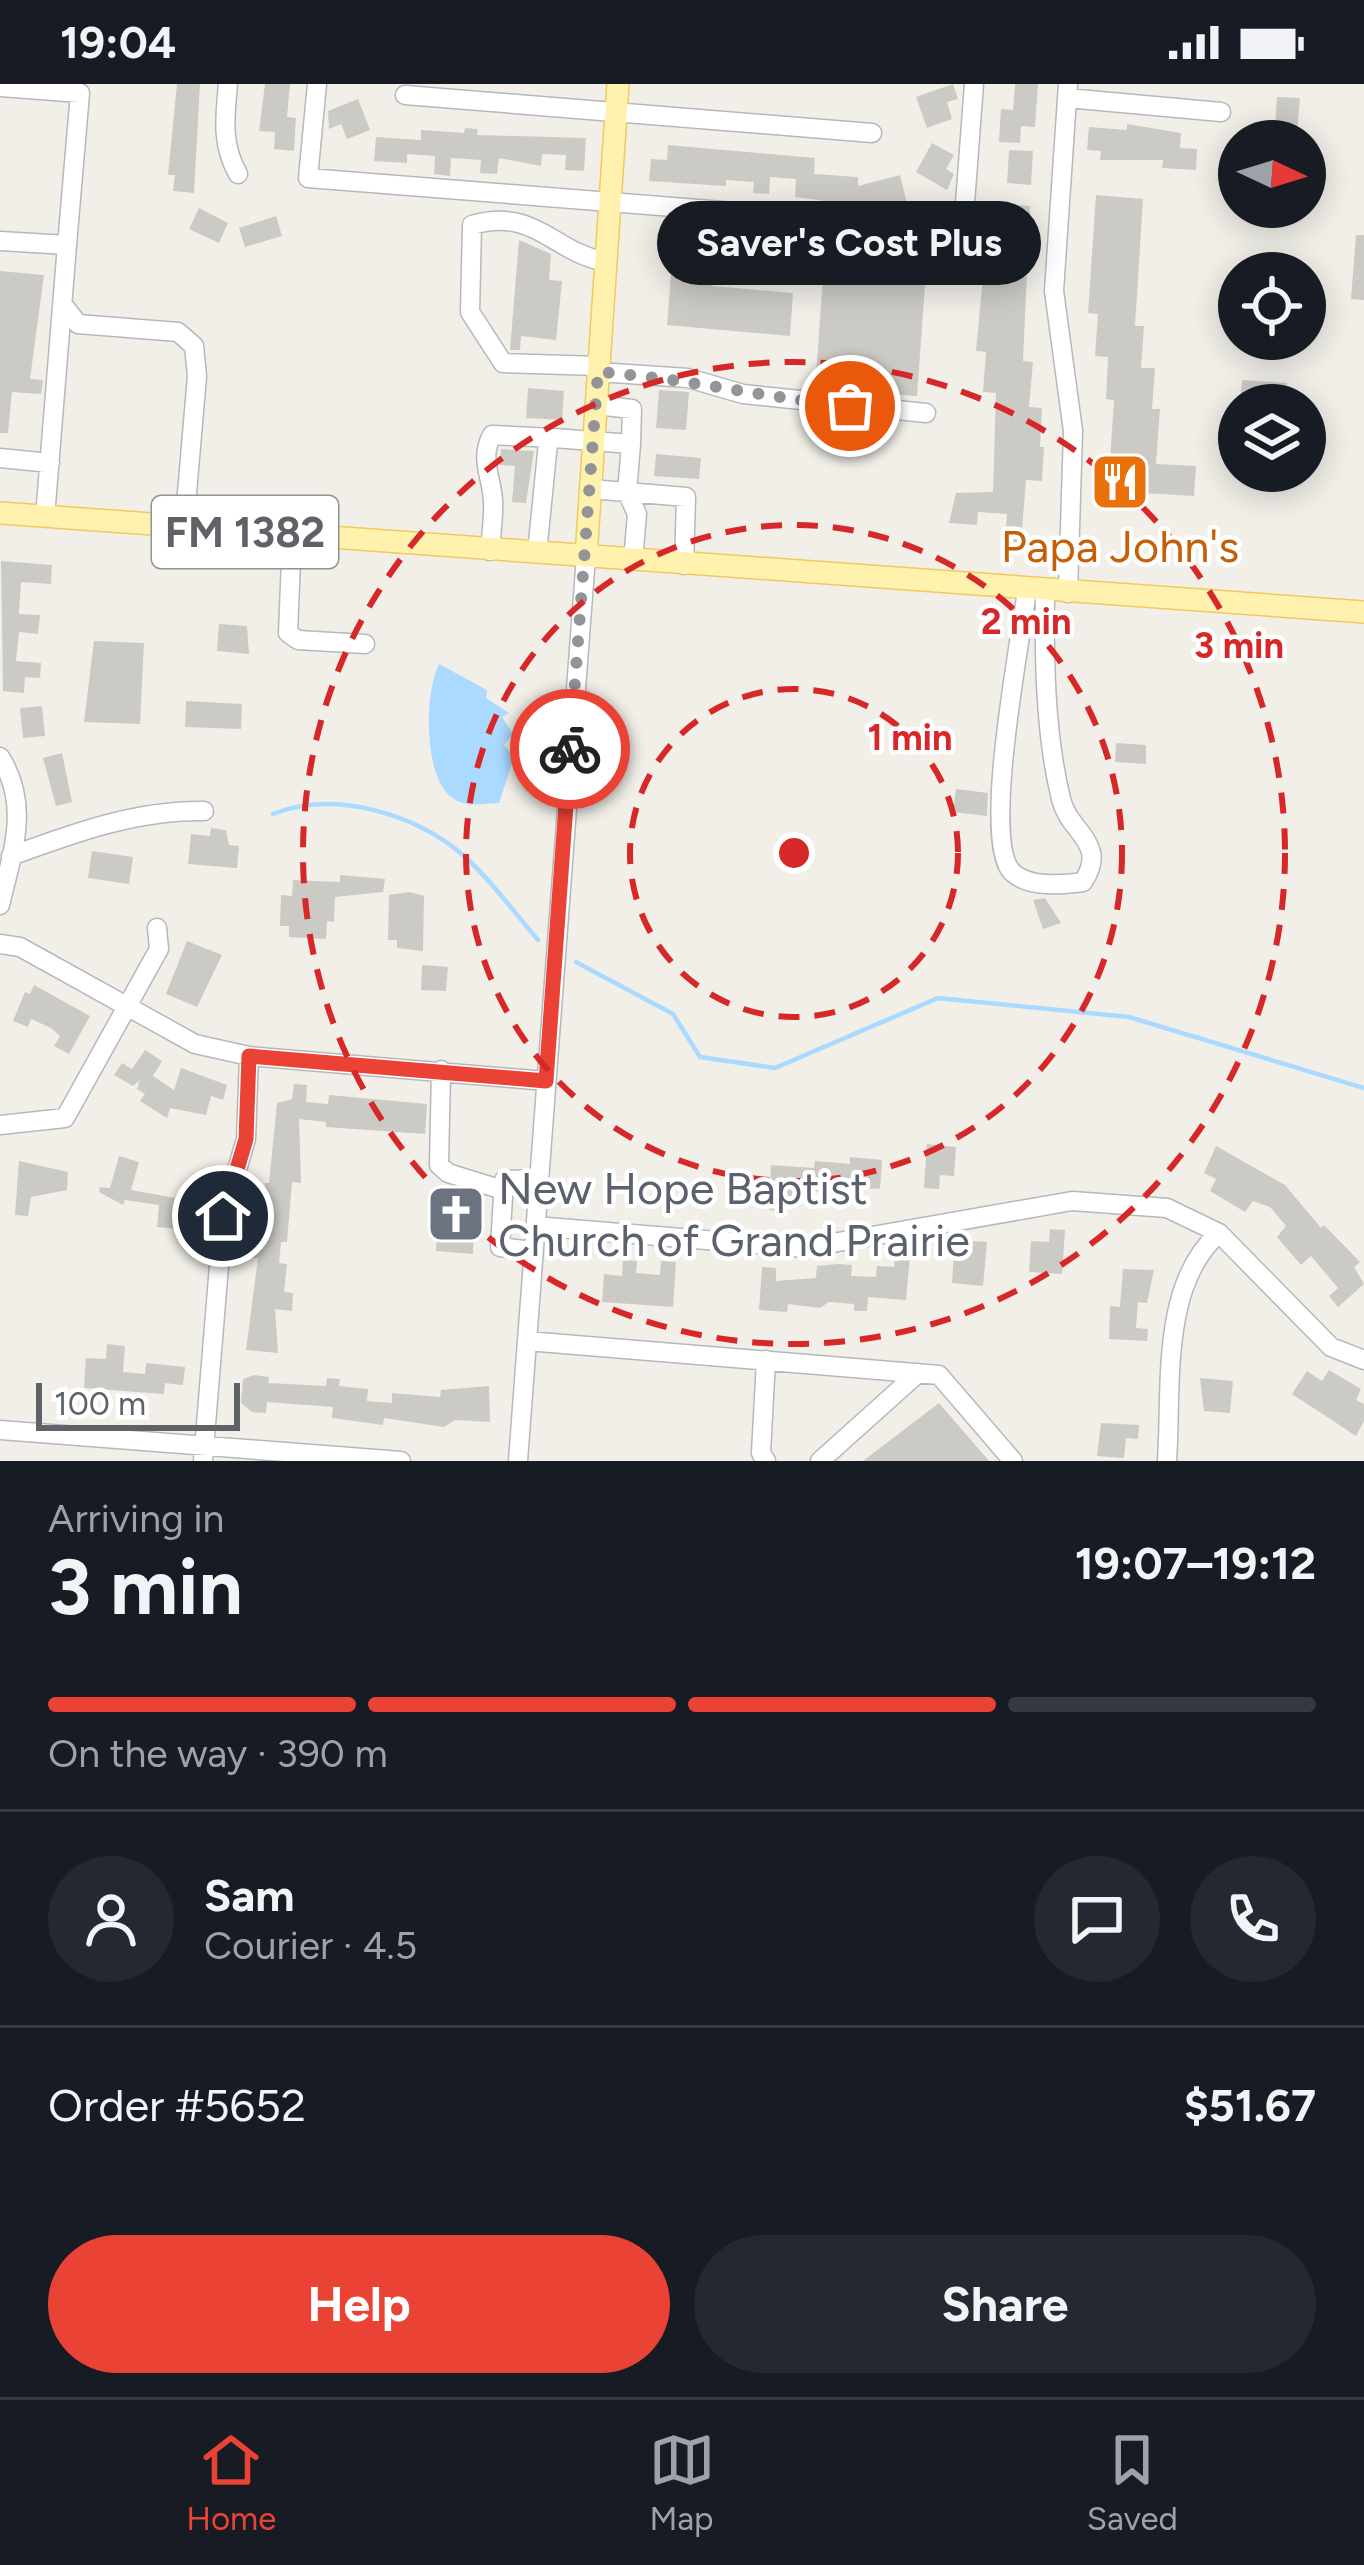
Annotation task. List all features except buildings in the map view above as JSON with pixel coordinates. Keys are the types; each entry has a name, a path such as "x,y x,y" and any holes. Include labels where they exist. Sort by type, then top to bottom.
{"main road":[{"path":"586,556 618,84"},
{"name":"FM 1382","path":"0,513 1364,612"}],"street":[{"path":"228,84 224,131 227,154 238,175"},
{"path":"316,84 308,178 963,230 974,84"},
{"path":"0,86 80,93 45,517"},
{"path":"1047,591 1046,672 1060,794 1092,847 1090,872 1083,882 1069,884 1026,880 1010,870 1001,850 1003,771 1047,591 1073,431 1054,291 1067,91 1221,112"},
{"path":"405,95 872,133"},
{"path":"606,262 585,258 522,222 498,218 472,225 470,312 503,363 688,378 799,402 926,413"},
{"path":"0,241 67,245"},
{"path":"63,301 67,314 78,324 178,332 194,346 197,376 184,528"},
{"path":"596,405 632,409 627,492 637,514 633,560"},
{"path":"490,551 494,496 485,477 492,435 632,444"},
{"path":"538,554 548,443 554,438"},
{"path":"0,458 50,463"},
{"path":"590,489 686,497 684,565"},
{"path":"292,536 288,634 298,640 365,644"},
{"path":"518,1461 586,556"},
{"path":"0,757 15,784 20,814 0,905"},
{"path":"11,856 113,822 165,811 204,811"},
{"path":"0,1125 65,1118 130,1009 159,949 157,928"},
{"path":"0,944 20,947 168,1034 249,1056 546,1081"},
{"path":"203,1453 223,1216 246,1139 249,1056"},
{"path":"441,1070 439,1165 448,1173 503,1190"},
{"path":"533,1251 500,1247 503,1190 504,1180 538,1179"},
{"path":"535,1226 805,1248 1072,1201 1123,1201 1167,1208 1219,1233 1330,1347 1364,1360"},
{"path":"1167,1461 1180,1295 1197,1252 1219,1233"},
{"path":"527,1341 939,1375 1013,1461"},
{"path":"766,1360 761,1454 766,1461"},
{"path":"820,1461 918,1373"},
{"path":"0,1430 203,1453 400,1461"}],"water":[{"path":"439,664 487,690 486,698 509,713 502,717 513,734 504,745 514,757 499,803 460,802 444,789 436,774 429,715"}],"waterway":[{"path":"273,814 296,807 347,805 422,828 474,865 538,940"},
{"path":"576,962 673,1014 700,1057 775,1068 938,998 1129,1017 1364,1088"}],"way so far":[{"path":"570,749 598,372 688,378 743,394 850,406"}],"place":[{"name":"Saver's Cost Plus","path":"850,406"},
{"name":"Papa John's","path":"1120,482"},
{"name":"New Hope Baptist Church of Grand Prairie","path":"456,1214"}],"route":[{"path":"223,1216 246,1139 249,1056 340,1060 546,1081 570,749"}]}
